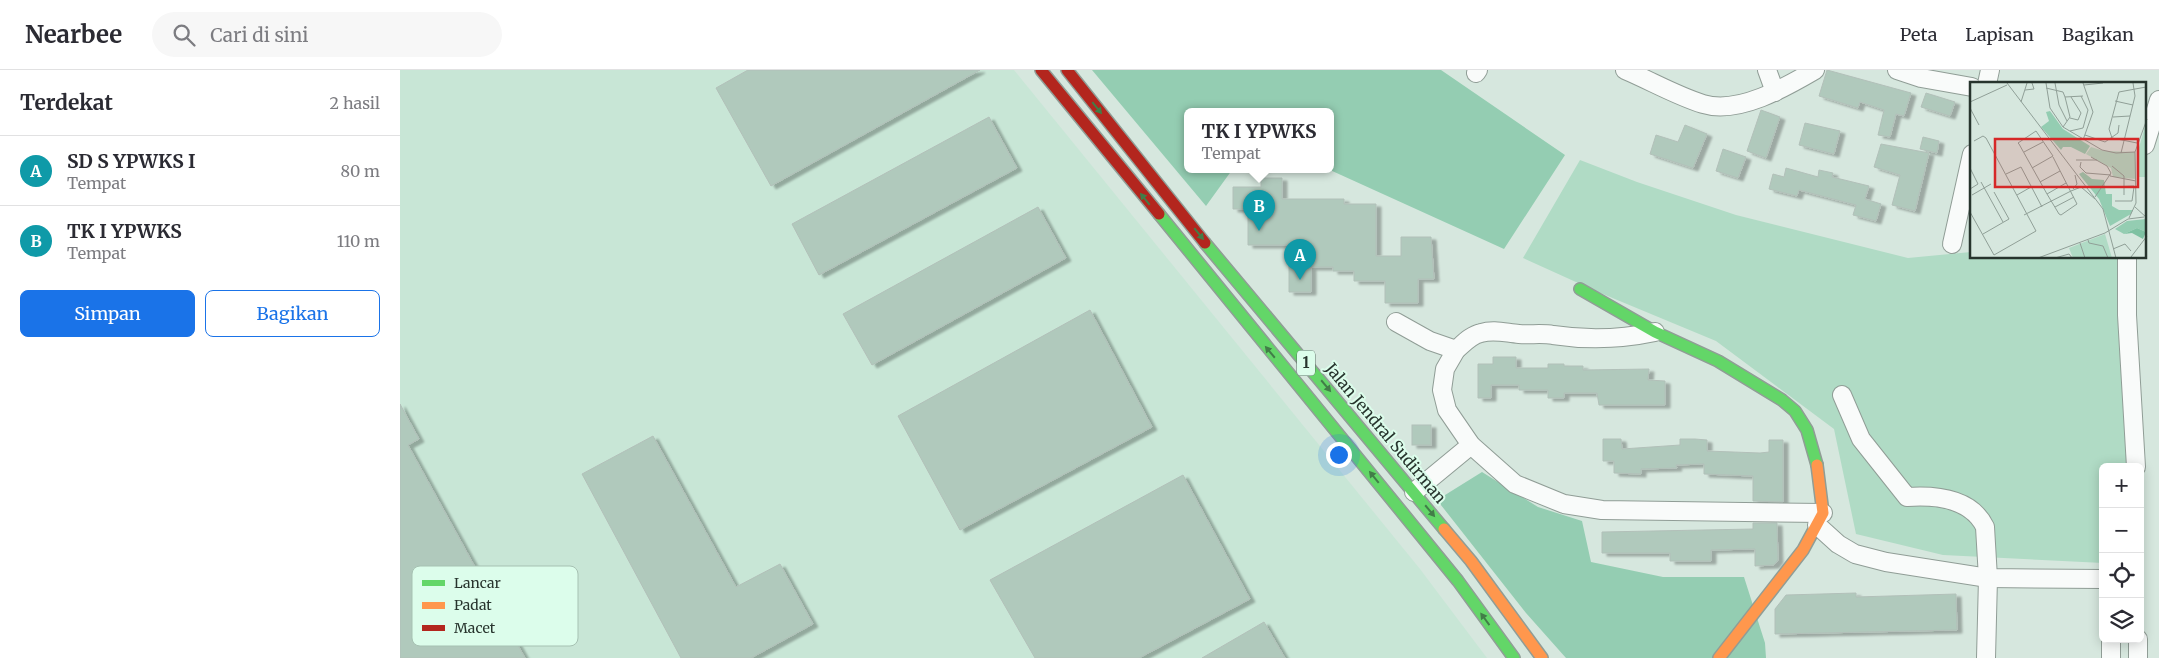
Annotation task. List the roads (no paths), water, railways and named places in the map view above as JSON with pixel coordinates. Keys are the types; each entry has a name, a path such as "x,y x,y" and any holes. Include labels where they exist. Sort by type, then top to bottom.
{"main road":[{"name":"1","path":"1041,70 1458,581 1514,658"},
{"name":"Jalan Jendral Sudirman","path":"1066,70 1213,252 1471,561 1542,658"},
{"path":"1580,290 1655,332 1718,361 1782,400 1795,411 1807,430 1817,461 1820,519 1803,550 1719,658"}],"street":[{"path":"1626,70 1705,105 1730,106 1775,92 1815,70"},
{"path":"1767,70 1775,92"},
{"path":"1897,70 1921,78 1970,87"},
{"path":"2146,138 2149,117 2159,100"},
{"path":"1952,244 1970,163"},
{"path":"2127,259 2136,463"},
{"path":"1396,322 1430,341 1456,350"},
{"path":"1655,332 1636,336 1593,338 1565,338 1552,334 1517,334 1501,331 1480,333 1456,350 1445,370 1442,390 1447,410 1471,445 1515,484 1564,504 1602,510 1820,519 1838,544 1855,554 1886,562 1988,578 2099,579"},
{"path":"1842,395 1861,439 1907,496 1926,496 1957,500 1982,521 1985,527 1988,578 1986,658"},
{"path":"1414,492 1471,445"},
{"path":"2111,643 2111,658"},
{"path":"2138,643 2138,658"}],"place":[{"name":"TK I YPWKS","path":"1259,231"},
{"name":"SD S YPWKS I","path":"1300,280"}]}
